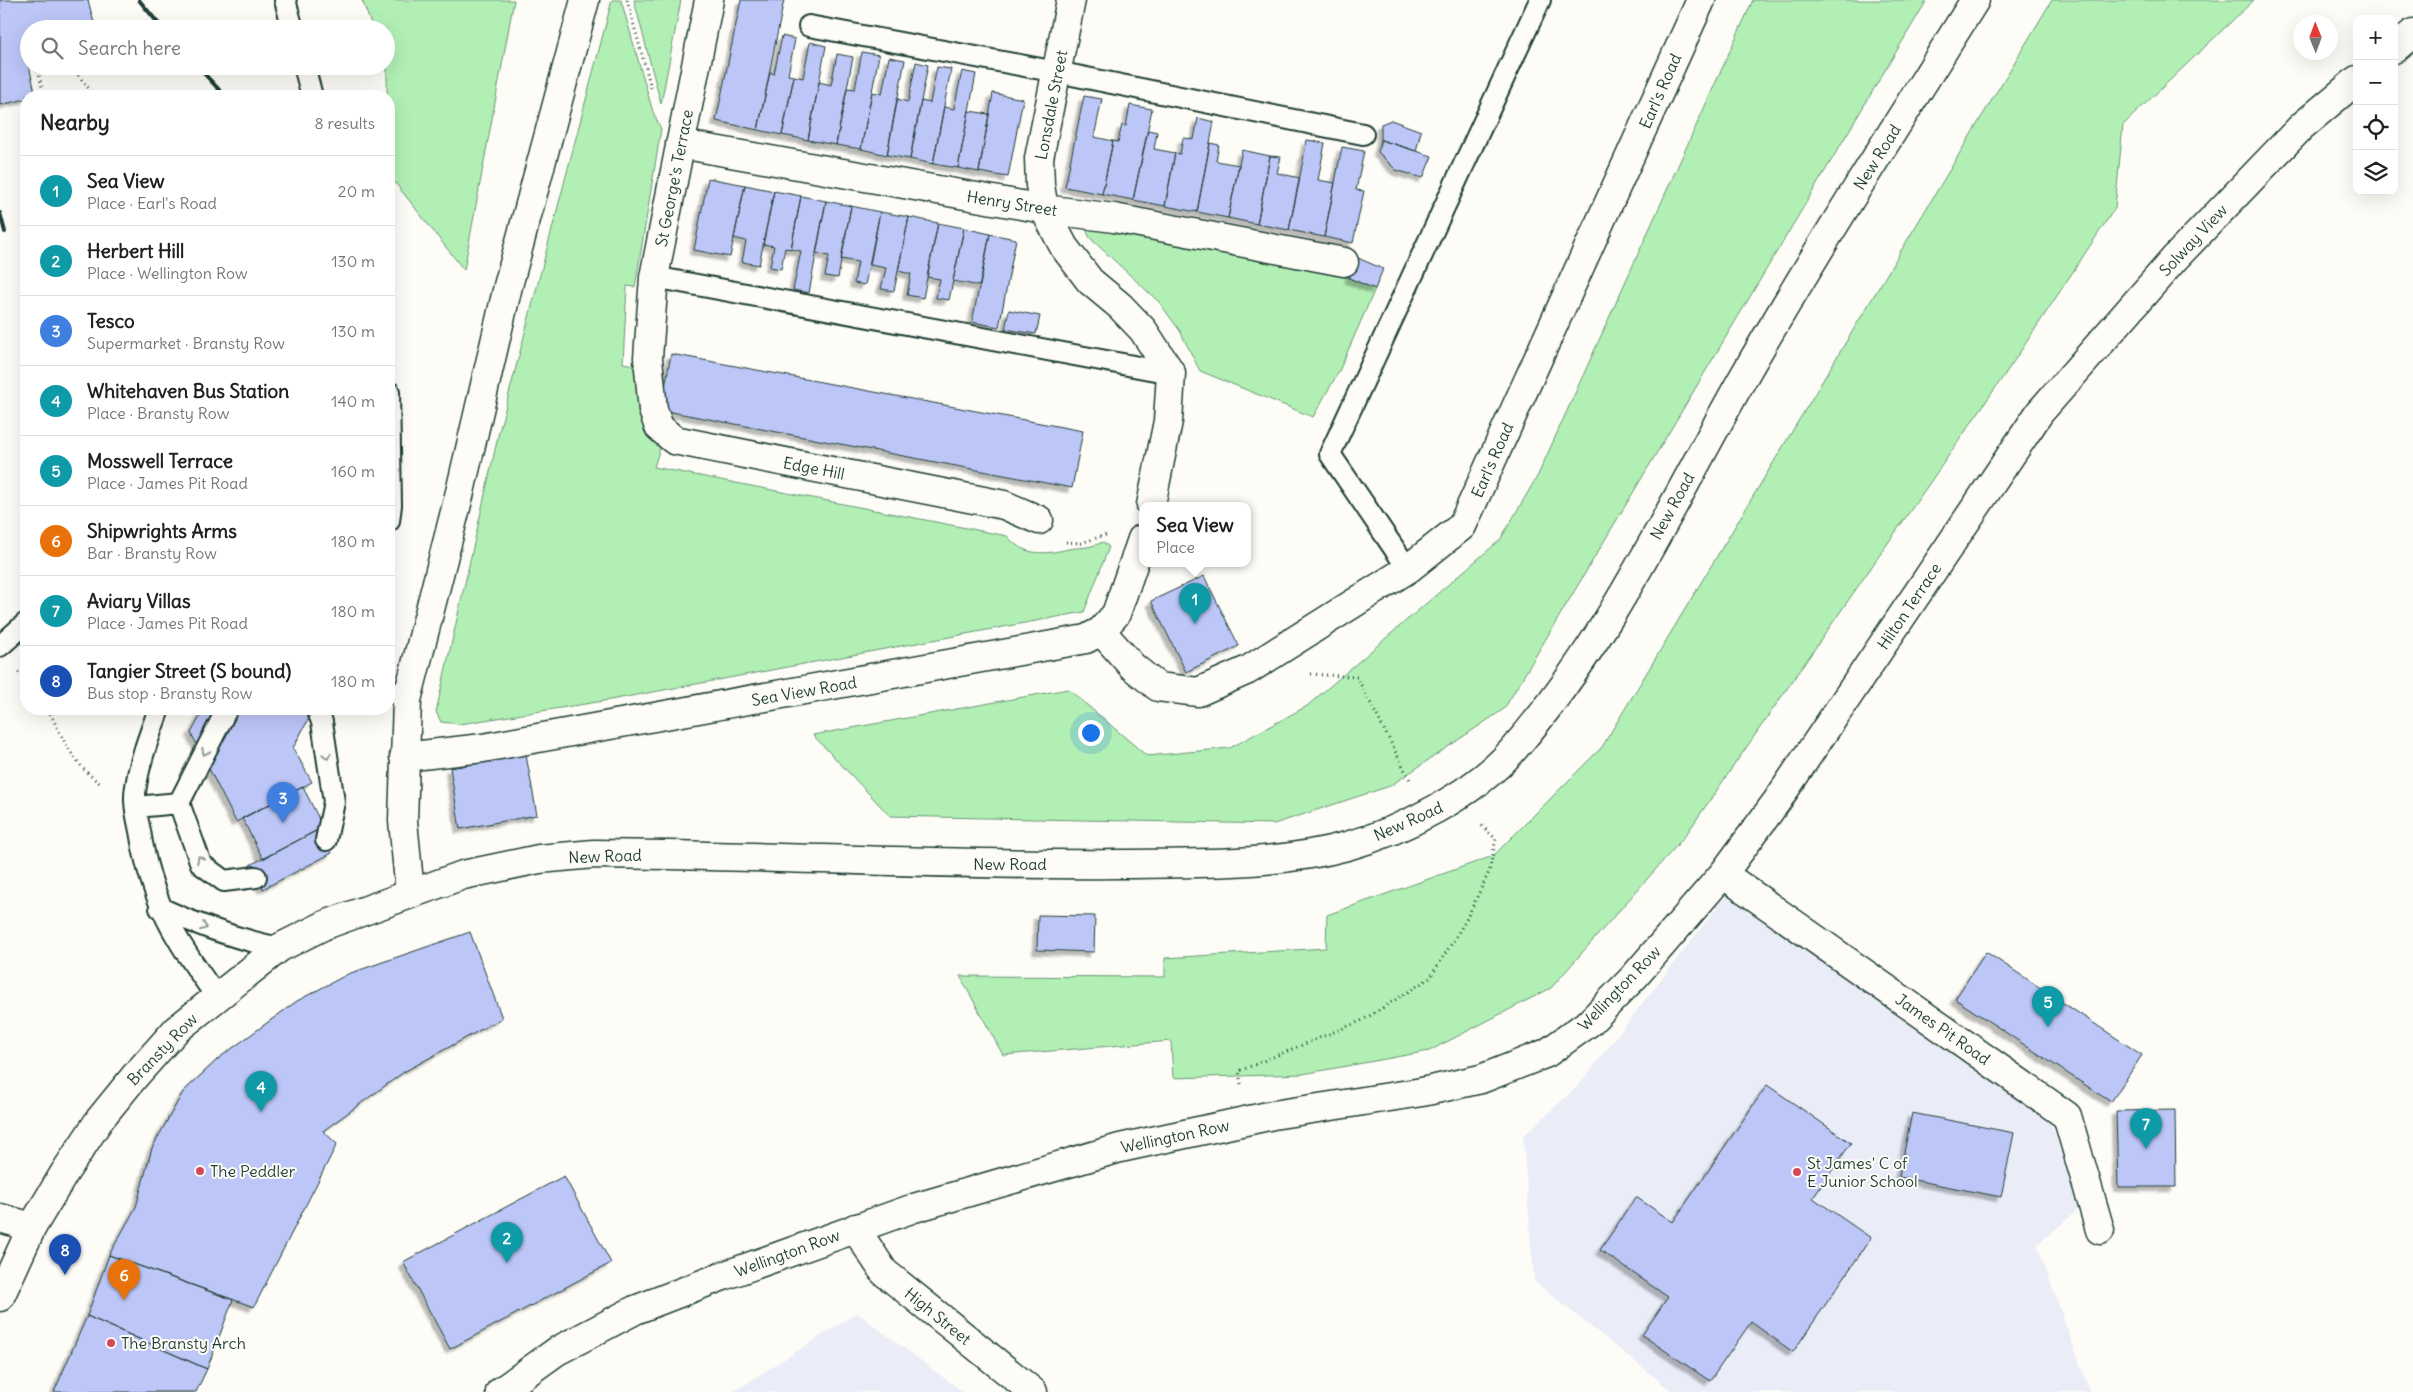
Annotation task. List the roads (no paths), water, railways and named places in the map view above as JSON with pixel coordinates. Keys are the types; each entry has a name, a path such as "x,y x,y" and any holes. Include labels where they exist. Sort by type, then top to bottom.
{"street":[{"path":"410,893 403,821 404,757 398,695 460,492 508,286 585,0"},
{"name":"St George's Terrace","path":"648,358 654,277 709,0"},
{"name":"Lonsdale Street","path":"1072,0 1039,158 1040,185 1044,209 1064,247 1090,281 1120,306 1143,330 1171,373"},
{"name":"Earl's Road","path":"1102,631 1134,667 1158,687 1198,692 1248,670 1408,569 1462,526 1701,0"},
{"name":"New Road","path":"410,893 463,875 539,860 594,854 1005,865 1255,862 1347,846 1405,825 1452,801 1509,754 1559,692 1604,628 1802,278 1975,0"},
{"path":"2398,46 2413,33"},
{"name":"Solway View","path":"2040,412 2175,258 2302,126 2353,83"},
{"name":"Henry Street","path":"680,144 1044,209 1114,218 1344,262"},
{"name":"Edge Hill","path":"648,358 653,410 660,427 674,440 1004,505 1039,520"},
{"path":"1153,502 1168,421 1171,373"},
{"name":"Hilton Terrace","path":"1777,801 2040,412"},
{"path":"1102,631 1116,614 1139,548"},
{"name":"Sea View Road","path":"404,757 483,748 1068,643 1086,639 1102,631"},
{"name":"Wellington Row","path":"500,1392 557,1351 635,1310 914,1208 1120,1148 1245,1122 1422,1092 1471,1081 1547,1053 1590,1022 1634,976 1723,874 1777,801"},
{"name":"James Pit Road","path":"1723,874 2067,1116 2100,1230"},
{"name":"Bransty Row","path":"0,1297 32,1227 91,1132 134,1076 176,1030 216,996 279,948 325,925 410,893"},
{"path":"0,1218 32,1227"},
{"name":"High Street","path":"855,1228 884,1272 1033,1392"}],"lane":[{"path":"285,0 291,20"},
{"path":"1408,569 1330,454 1540,0"},
{"path":"809,26 1057,72 1363,134"},
{"path":"306,75 310,90"},
{"path":"654,277 1171,373"},
{"path":"0,646 20,628"},
{"path":"157,715 146,744 135,797 145,866 160,908 184,953 216,996"},
{"path":"224,715 179,803 201,864 224,881 256,877"},
{"path":"319,715 334,802 326,840"},
{"path":"135,797 179,803"},
{"path":"160,908 212,930 279,948"}],"railway":[{"path":"139,0 156,20"},
{"path":"205,75 219,90"},
{"path":"0,213 5,232"}],"place":[{"name":"Sea View","path":"1195,624"},
{"name":"Tesco","path":"283,823"},
{"name":"Mosswell Terrace","path":"2048,1027"},
{"name":"Whitehaven Bus Station","path":"261,1112"},
{"name":"Aviary Villas","path":"2146,1149"},
{"name":"The Peddler","path":"200,1171"},
{"name":"St James' C of E Junior School","path":"1797,1172"},
{"name":"Herbert Hill","path":"507,1263"},
{"name":"Tangier Street (S bound)","path":"65,1275"},
{"name":"Shipwrights Arms","path":"124,1300"},
{"name":"The Bransty Arch","path":"111,1343"}]}
